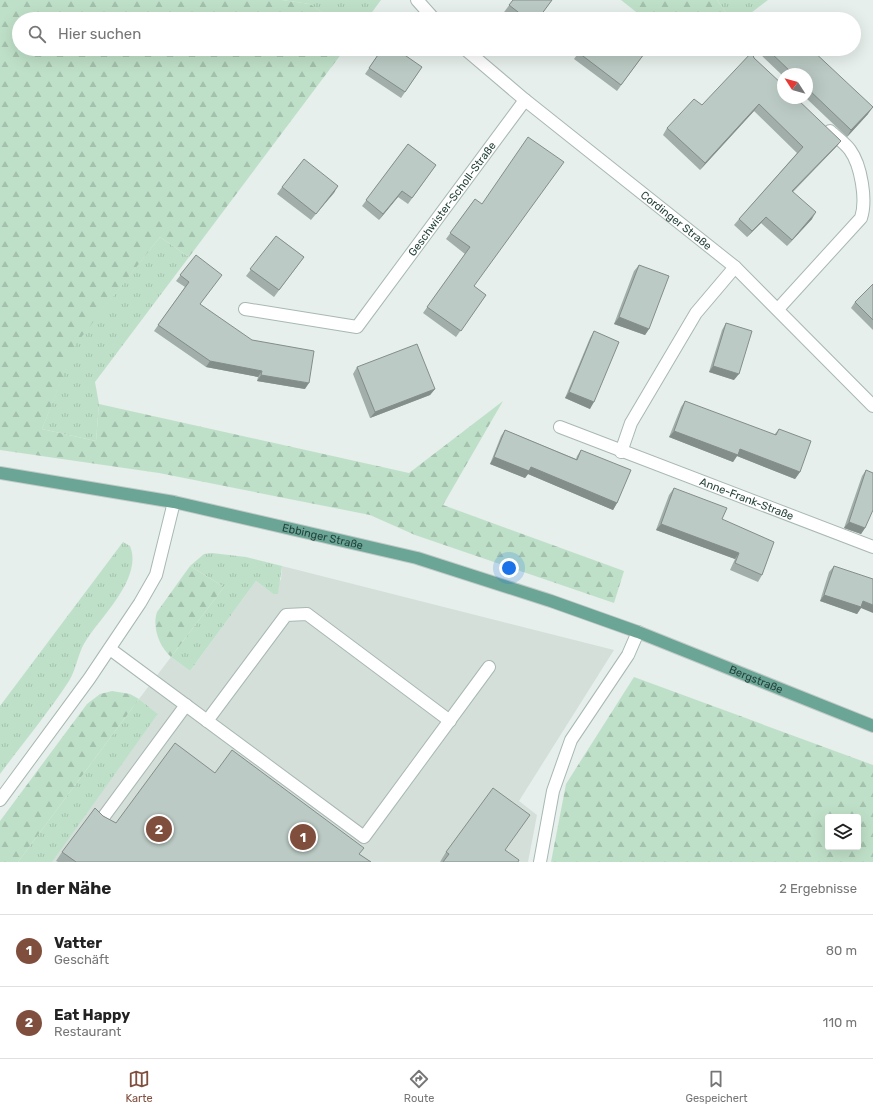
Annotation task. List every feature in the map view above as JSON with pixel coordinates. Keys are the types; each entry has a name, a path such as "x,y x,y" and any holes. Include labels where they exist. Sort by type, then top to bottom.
{"main road":[{"name":"Ebbinger Straße","path":"0,473 174,502 417,558 551,601 638,632"},
{"name":"Bergstraße","path":"638,632 873,726"}],"street":[{"path":"417,0 428,12"},
{"name":"Cordinger Straße","path":"473,56 525,100 736,268 873,406"},
{"name":"Geschwister-Scholl-Straße","path":"246,309 356,327 525,100"},
{"path":"778,309 862,218 864,209 859,167 850,150 823,124"},
{"path":"621,452 631,424 696,313 736,268"},
{"name":"Anne-Frank-Straße","path":"560,427 621,452 873,547"},
{"path":"0,800 110,649 156,576 174,502"},
{"path":"207,721 286,614 307,614 450,721"},
{"path":"540,862 552,791 571,740 628,655 638,632"},
{"path":"110,649 364,837 489,668"},
{"path":"102,819 186,705"}],"shaded area":[{"path":"282,566 614,650 519,801 537,815 528,862 51,862 158,714 139,699 171,657 190,671 256,581 273,594 281,579"}],"green space":[{"path":"0,0 282,0 310,4 322,12 12,12 12,56 340,56 189,257 160,237 76,344 42,429 96,441 99,404 409,473 503,401 443,505 624,571 614,603 415,535 370,515 159,473 0,450"},
{"path":"282,0 381,0 372,12 322,12 310,4"},
{"path":"621,0 717,0 726,12 636,12"},
{"path":"717,0 768,0 752,12 726,12"},
{"path":"160,237 189,257 95,382 99,404 96,441 42,429 75,344"},
{"path":"123,542 130,546 132,558 131,570 126,583 111,608 84,644 69,681 0,774 0,706"},
{"path":"212,553 246,557 282,566 278,594 273,594 256,581 190,671 171,657 224,587 190,566 204,554"},
{"path":"190,566 224,587 171,657 160,642 156,630 155,624 157,612"},
{"path":"634,677 873,765 873,862 551,862 566,784"},
{"path":"112,691 130,694 139,699 18,862 0,862 0,821 87,704 100,694"},
{"path":"139,699 158,714 52,862 18,862"}],"building":[{"path":"513,0 552,0 543,12 518,12 509,5"},
{"path":"377,56 406,56 422,67 405,92 369,68"},
{"path":"583,56 643,56 621,85"},
{"path":"748,56 753,56 777,79 777,104 802,104 841,141 792,191 816,212 792,240 766,217 752,231 739,219 803,147 759,104 705,163 667,128 694,99 702,105"},
{"path":"774,56 818,56 873,107 851,130 813,94 813,68 787,68"},
{"path":"528,137 564,162 474,286 486,295 461,331 427,307 470,247 450,233 475,199 482,204"},
{"path":"408,144 436,165 412,198 402,191 383,214 366,200"},
{"path":"304,159 338,186 316,214 282,187"},
{"path":"276,236 304,257 279,290 250,269"},
{"path":"196,255 222,275 200,304 252,340 314,351 309,383 261,375 262,371 210,361 158,325 189,282 180,275"},
{"path":"639,265 669,276 649,329 619,317"},
{"path":"873,284 873,320 855,302"},
{"path":"726,323 752,331 739,374 713,366"},
{"path":"594,331 619,342 594,402 569,392"},
{"path":"417,344 435,389 375,412 357,367"},
{"path":"685,401 776,435 779,429 811,441 800,472 740,449 738,455 674,431"},
{"path":"505,430 577,460 581,450 631,470 617,503 531,467 529,471 494,457"},
{"path":"866,470 873,473 873,510 865,528 849,522"},
{"path":"674,488 727,508 722,519 774,542 762,575 735,563 739,553 661,524"},
{"path":"834,566 873,579 873,605 863,601 861,607 824,595"},
{"path":"175,743 215,773 232,750 364,848 359,854 371,862 76,862 62,852 95,808 103,816 116,823"},
{"path":"493,788 530,815 505,850 519,860 518,862 443,862 449,854 446,852"}],"place":[{"name":"Eat Happy","path":"159,829"},
{"name":"Vatter","path":"303,837"}]}
